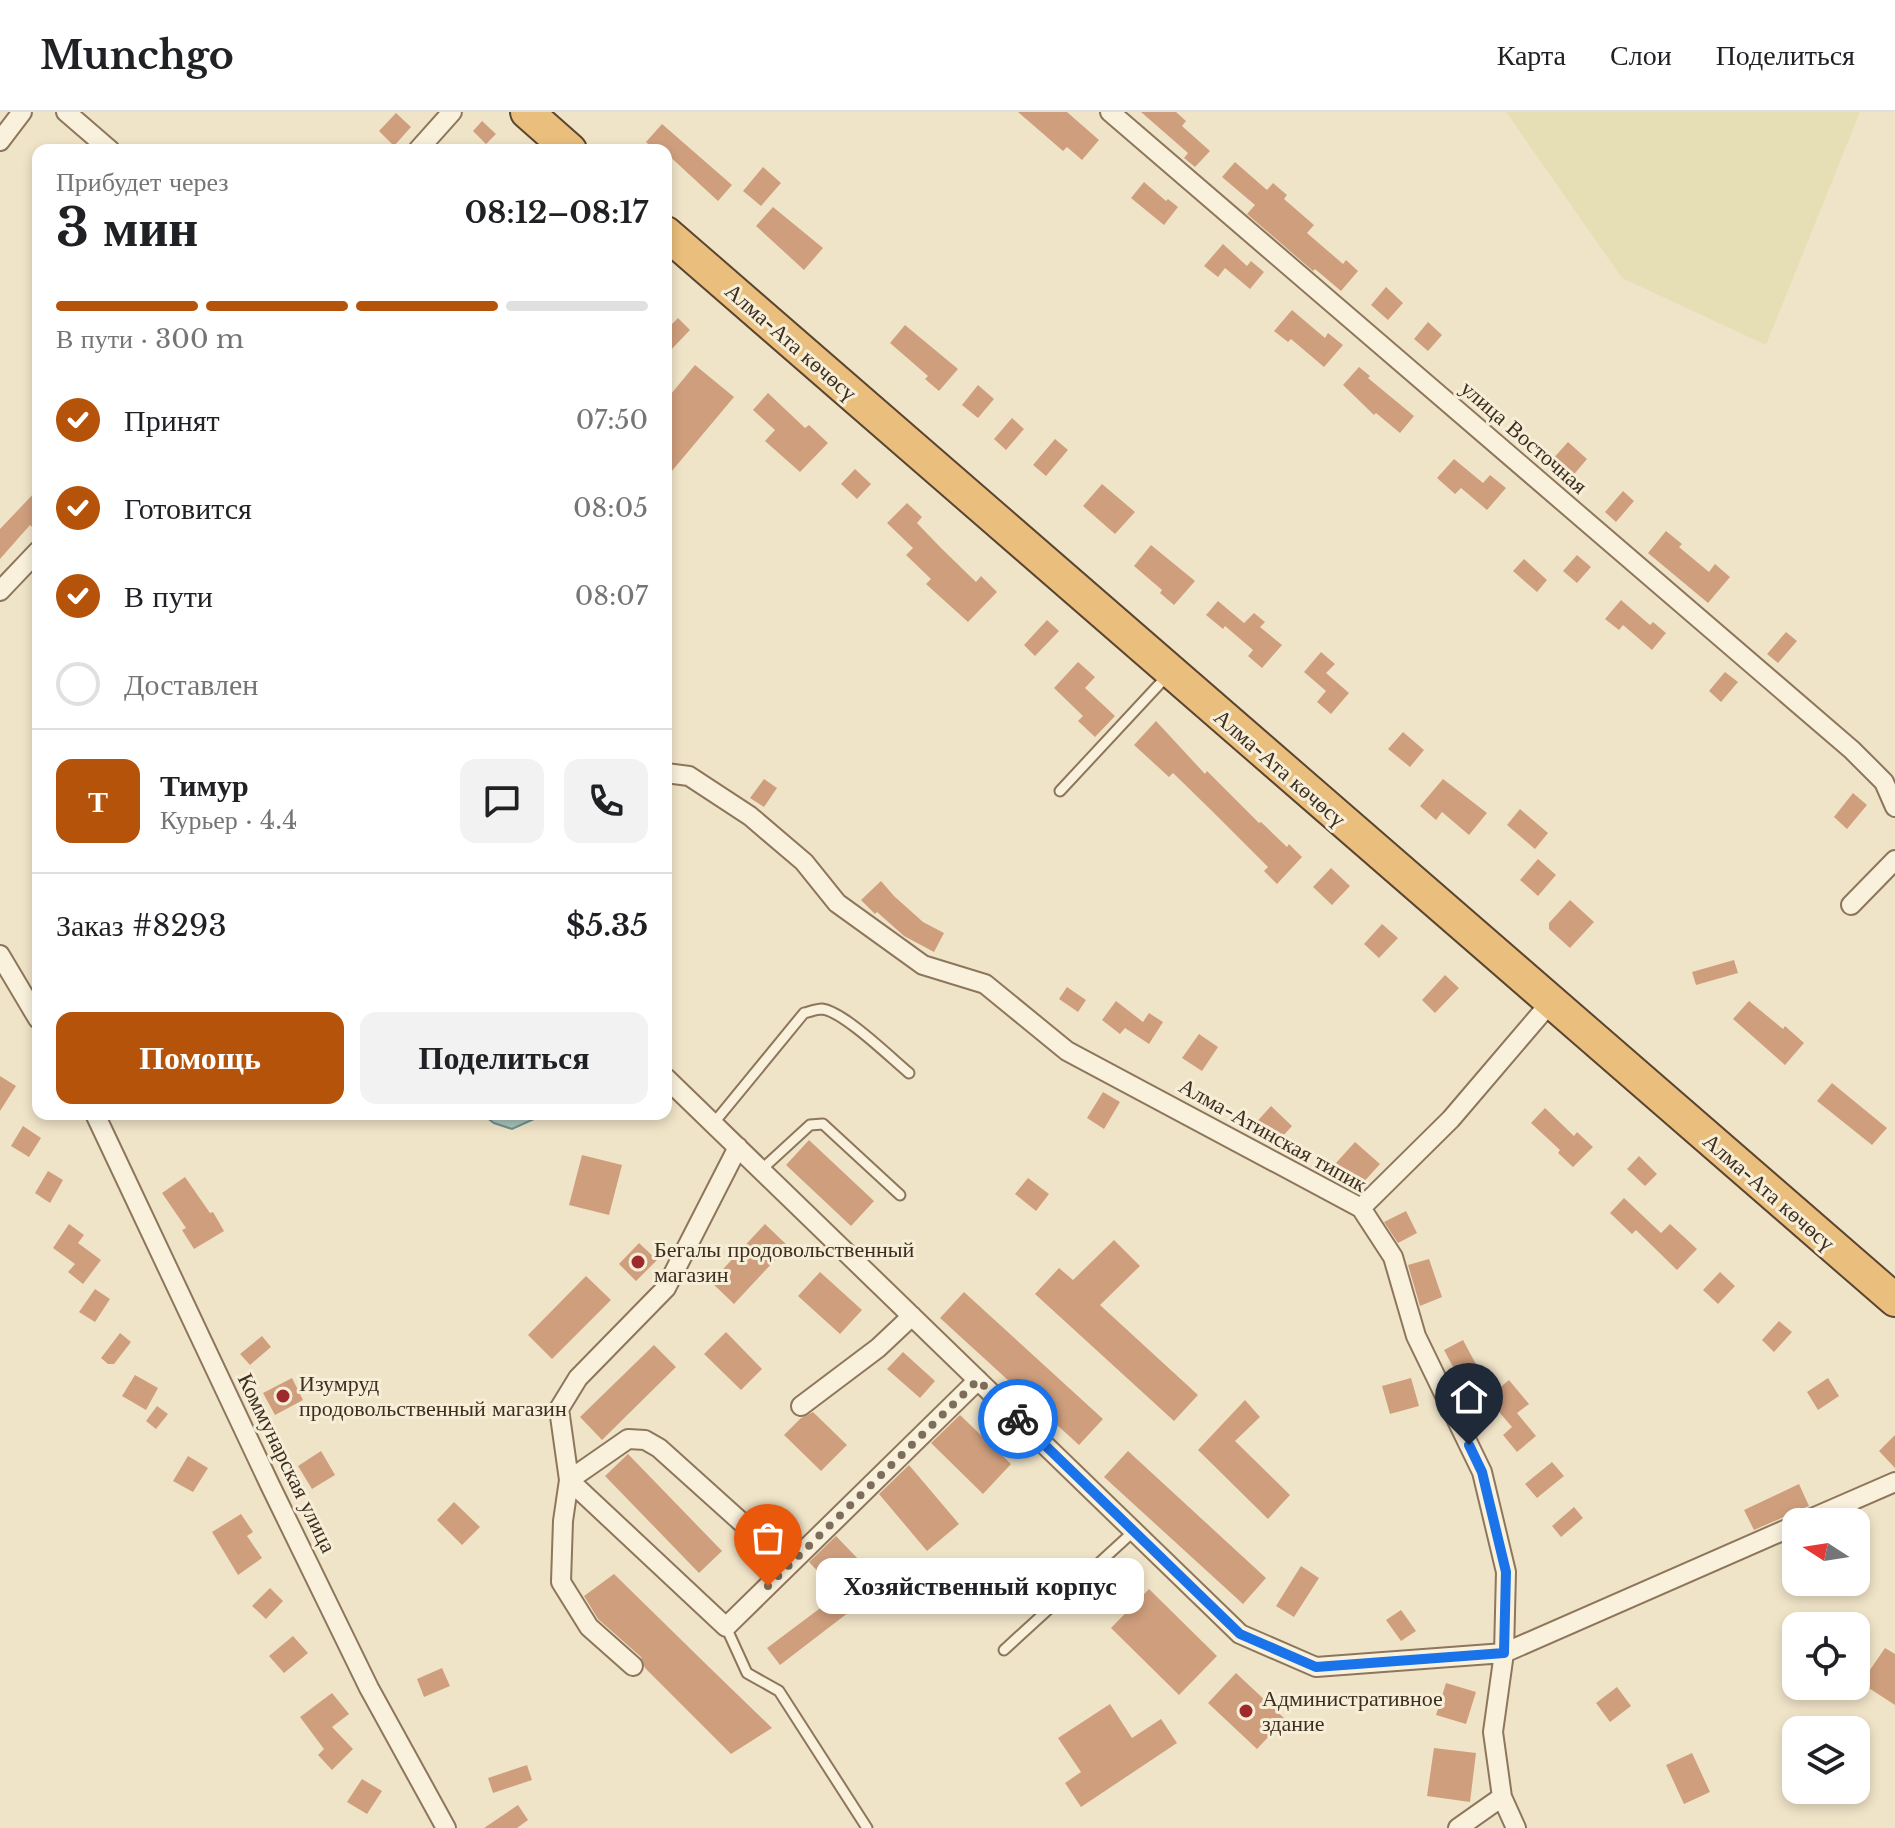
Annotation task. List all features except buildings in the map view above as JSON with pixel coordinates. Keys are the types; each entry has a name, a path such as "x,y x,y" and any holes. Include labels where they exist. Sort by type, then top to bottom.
{"highway":[{"path":"527,112 563,144"},
{"name":"Алма-Ата көчөсү","path":"672,238 1895,1300"}],"street":[{"path":"0,141 22,112"},
{"path":"66,112 103,144"},
{"path":"423,144 452,112"},
{"name":"улица Восточная","path":"1110,112 1852,750 1884,782 1895,807"},
{"path":"0,591 32,557"},
{"name":"Алма-Атинская типик","path":"672,774 689,776 750,816 804,862 837,903 923,965 985,984 1067,1051 1361,1208 1393,1257 1416,1336 1482,1472 1506,1572 1504,1653 1493,1732 1502,1797 1516,1828"},
{"path":"1851,905 1895,860"},
{"path":"0,955 32,1009"},
{"path":"1361,1208 1451,1119 1550,1003"},
{"path":"672,1084 1240,1634 1316,1667 1504,1653 1782,1531"},
{"name":"Коммунарская улица","path":"98,1120 369,1688 446,1828"},
{"path":"633,1666 589,1627 561,1582 563,1521 569,1480 559,1409 578,1378 666,1288 738,1147"},
{"path":"801,1406 878,1348 912,1316"},
{"path":"569,1480 726,1627 978,1380"},
{"path":"569,1480 628,1439 645,1440 659,1448 789,1565"},
{"path":"1835,1508 1895,1482"},
{"path":"1458,1828 1502,1797"}],"lane":[{"path":"1060,791 1170,672"},
{"path":"713,1124 804,1013 820,1009 833,1012 909,1073"},
{"path":"761,1170 810,1125 823,1124 900,1195"},
{"path":"1004,1650 1134,1531"},
{"path":"726,1627 747,1673 779,1691 867,1828"}],"shaded area":[{"path":"1506,112 1860,112 1766,345 1622,278"}],"water":[{"path":"490,1120 532,1120 512,1129"}],"way so far":[{"path":"768,1586 978,1380 1018,1419"}],"place":[{"name":"Бегалы продовольственный магазин","path":"638,1262"},
{"name":"Изумруд продовольственный магазин","path":"283,1396"},
{"name":"Хозяйственный корпус","path":"768,1586"},
{"name":"Административное здание","path":"1246,1711"}],"route":[{"path":"1018,1419 1240,1634 1316,1667 1504,1653 1506,1572 1482,1472 1469,1445"}]}
